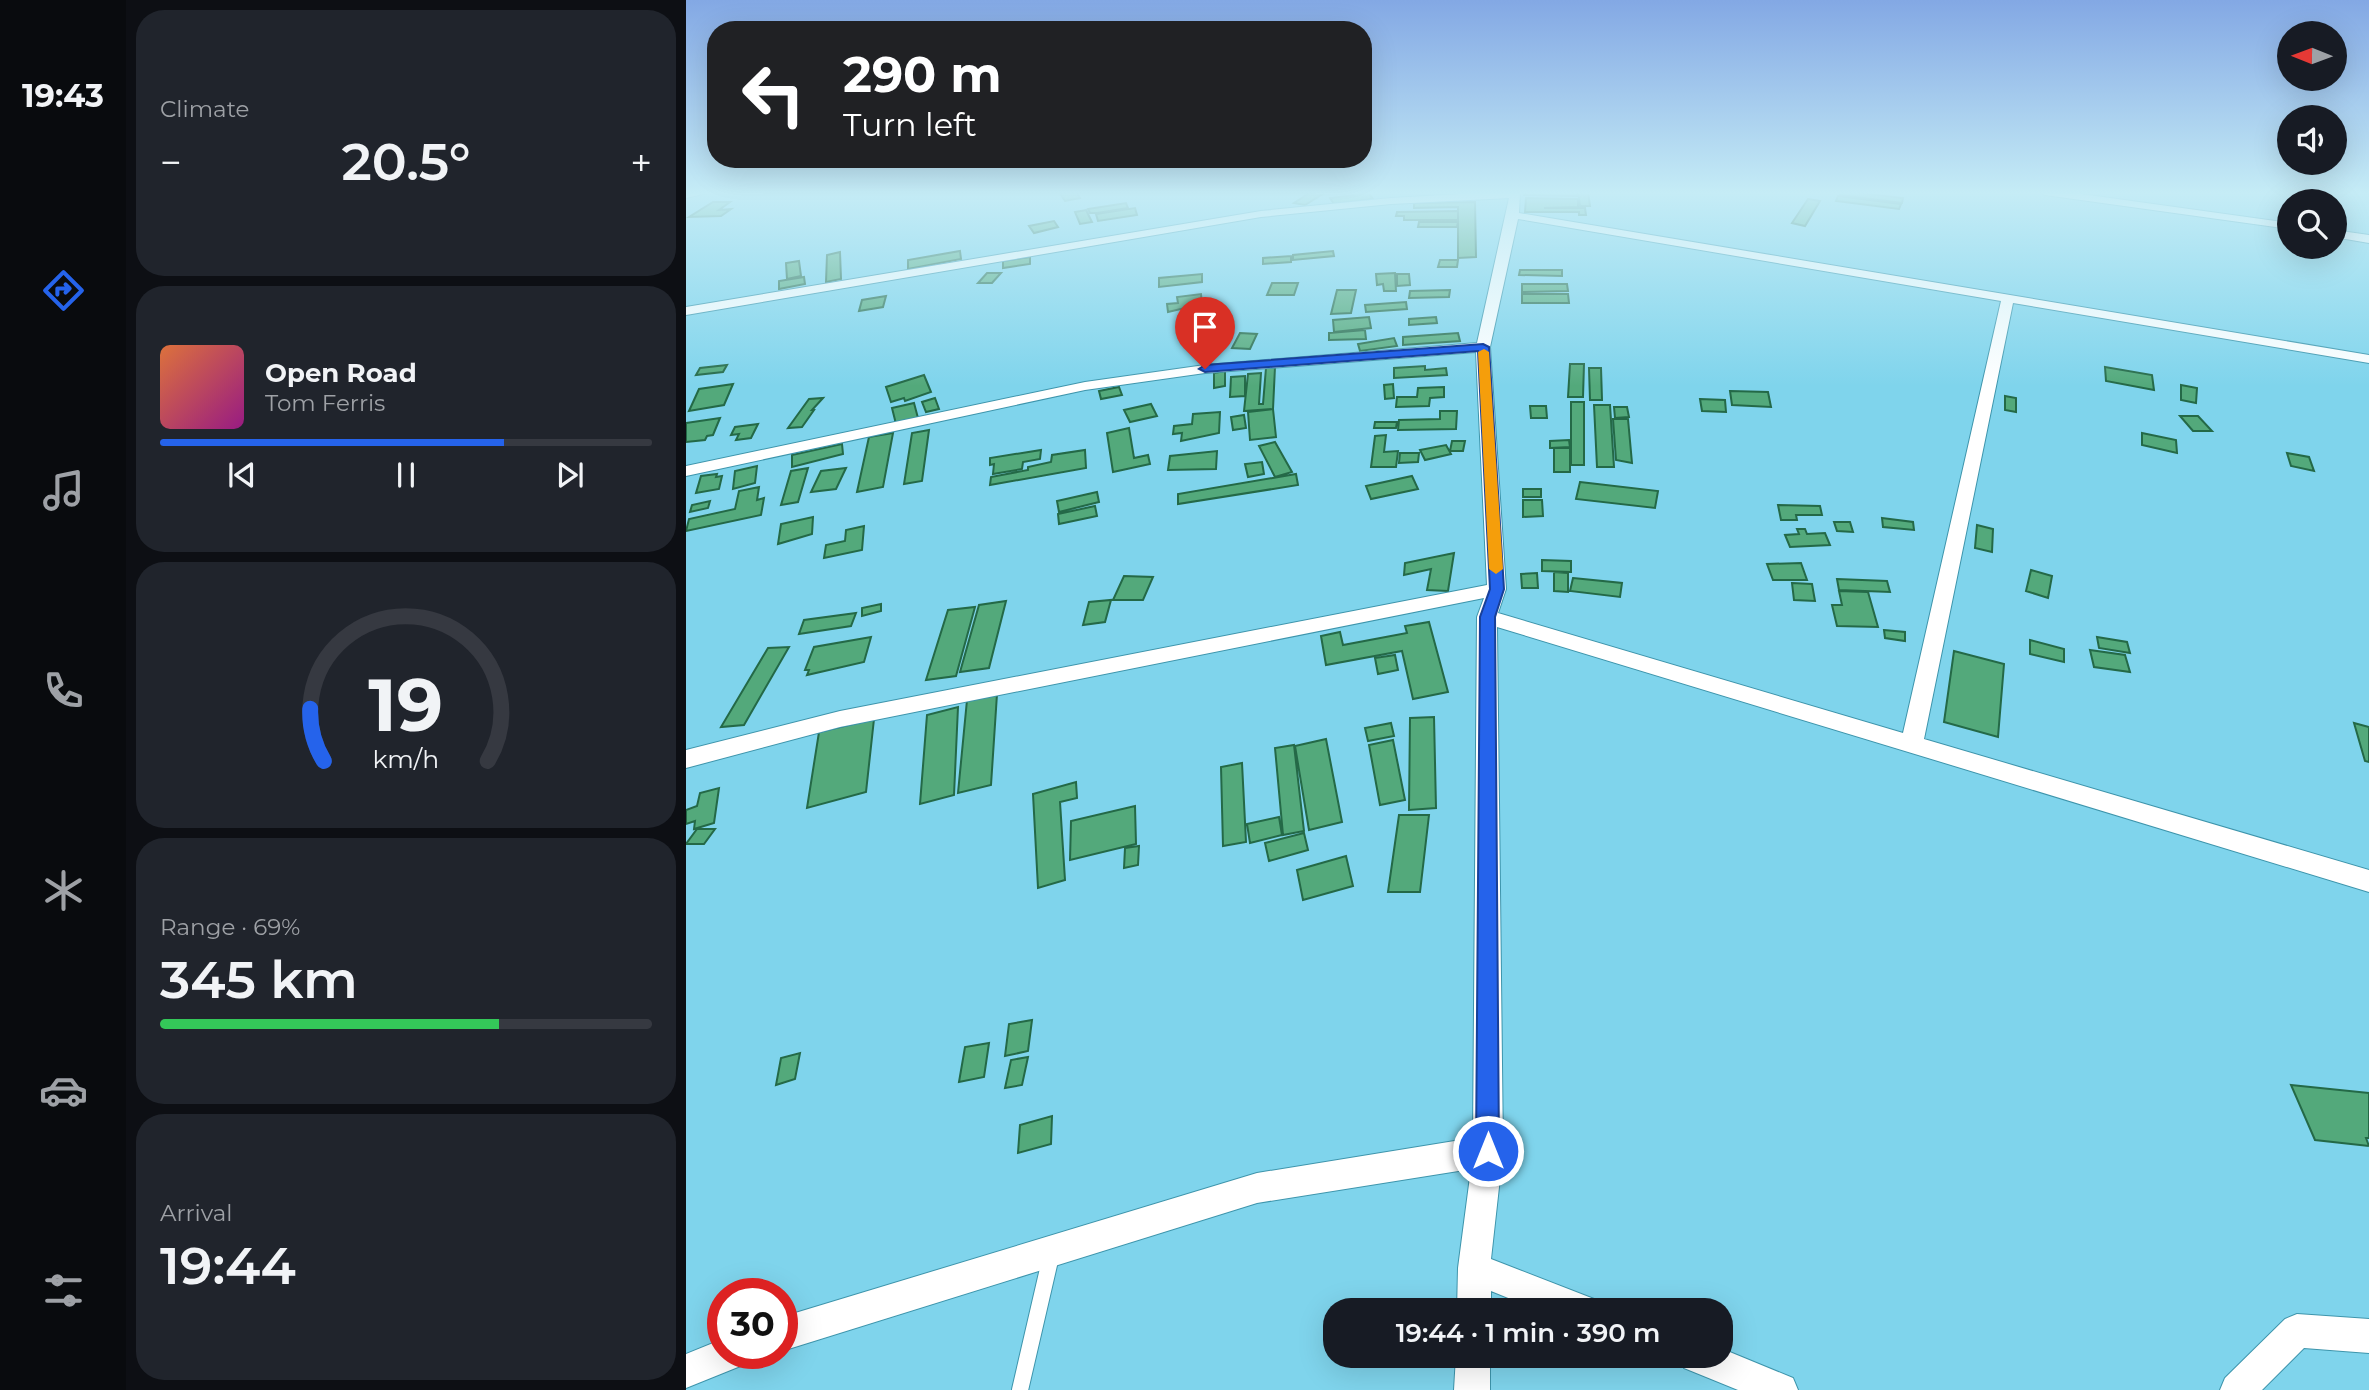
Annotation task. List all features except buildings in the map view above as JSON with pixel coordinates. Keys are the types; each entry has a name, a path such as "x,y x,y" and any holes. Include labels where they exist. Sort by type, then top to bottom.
{"street":[{"path":"686,311 1007,257"},
{"path":"1474,1298 1474,1268 1488,1151 1488,617 1497,589 1483,347 1502,257"},
{"path":"1804,257 2008,297 2369,359"},
{"path":"1912,743 2008,297"},
{"path":"686,471 1085,386 1205,369 1483,347"},
{"path":"686,759 840,719 1497,589"},
{"path":"1488,617 2369,881"},
{"path":"798,1330 1257,1188 1488,1151"},
{"path":"1474,1268 1549,1298"},
{"path":"2237,1390 2297,1331 2369,1336"},
{"path":"686,1371 707,1363"},
{"path":"1472,1390 1473,1368"},
{"path":"1726,1368 1782,1390"}],"lane":[{"path":"1020,1390 1052,1251"}],"slow traffic":[{"path":"1484,352 1496,569"}],"route":[{"path":"1205,369 1483,347 1497,589 1488,617 1488,1151"}]}
